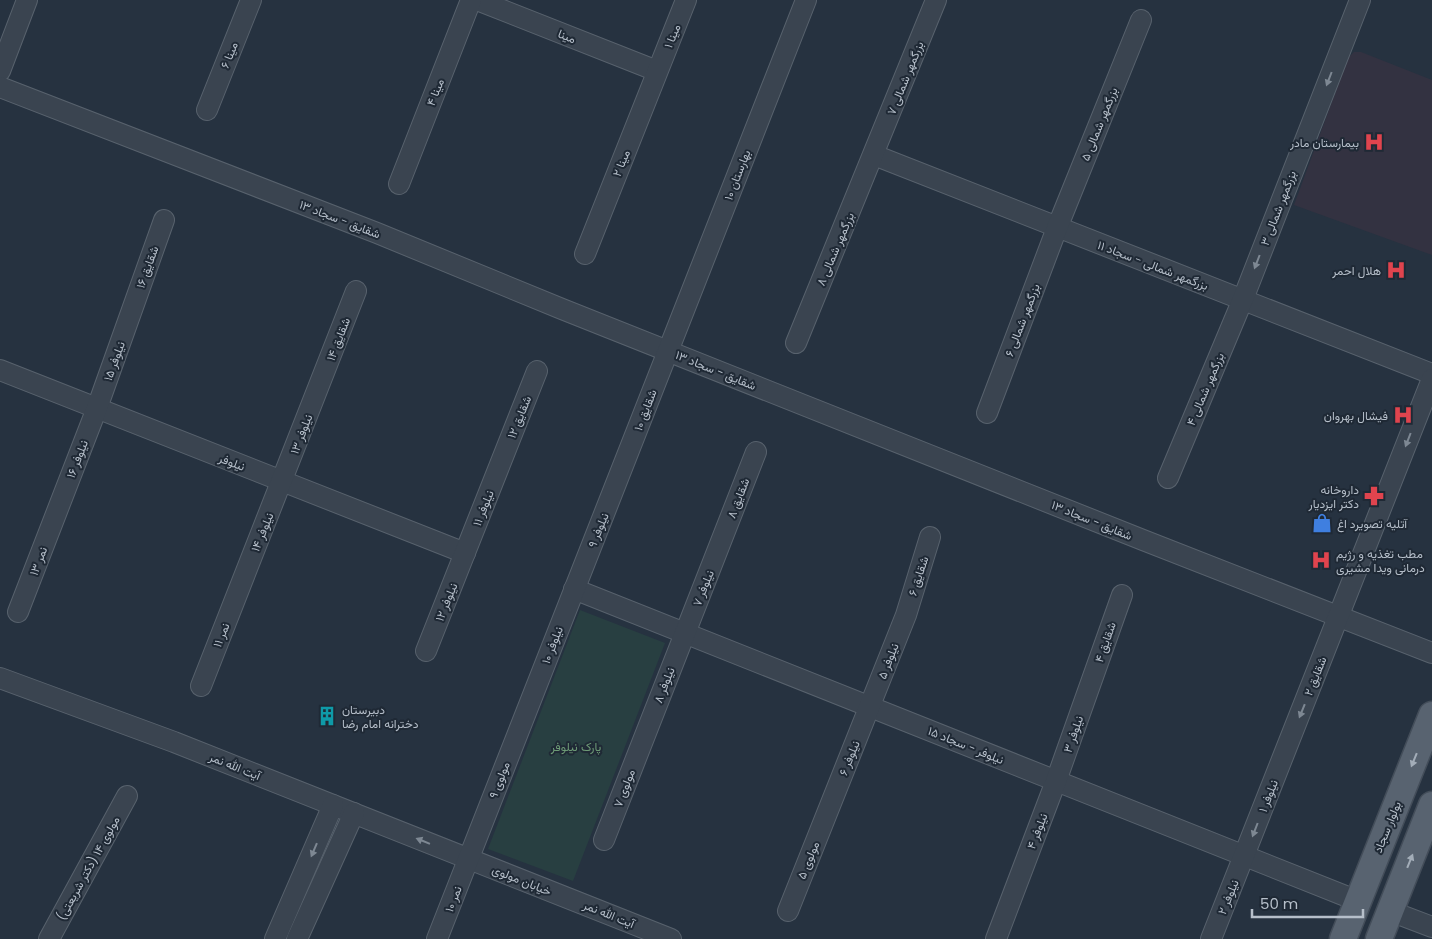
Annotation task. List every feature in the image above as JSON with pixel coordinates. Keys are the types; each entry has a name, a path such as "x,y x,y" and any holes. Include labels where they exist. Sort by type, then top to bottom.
{"main road":[{"name":"بولوار سجاد","path":"1343,939 1432,715"},
{"path":"1379,939 1432,805"}],"street":[{"path":"0,71 28,0"},
{"name":"مینا ۶","path":"207,110 251,0"},
{"name":"مینا ۴","path":"399,184 471,0"},
{"name":"مینا","path":"477,0 657,72"},
{"name":"مینا ۱","path":"657,72 686,0"},
{"name":"بهارستان ۱۰","path":"668,351 806,0"},
{"name":"بزرگمهر شمالی ۷","path":"874,156 936,0"},
{"name":"بزرگمهر شمالی ۳","path":"1243,299 1360,0"},
{"name":"بزرگمهر شمالی ۵","path":"1057,228 1141,20"},
{"name":"مینا ۲","path":"585,254 657,72"},
{"name":"شقایق - سجاد ۱۳","path":"0,87 377,234 1432,653"},
{"name":"بزرگمهر شمالی - سجاد ۱۱","path":"874,156 1432,374"},
{"name":"بزرگمهر شمالی ۸","path":"796,343 874,156"},
{"name":"شقایق ۱۶","path":"130,314 164,220"},
{"name":"بزرگمهر شمالی ۶","path":"987,413 1057,228"},
{"name":"شقایق ۱۴","path":"319,386 356,292"},
{"name":"بزرگمهر شمالی ۴","path":"1168,478 1243,299"},
{"name":"نیلوفر ۱۵","path":"97,408 130,314"},
{"name":"شقایق ۱۰","path":"621,470 668,351"},
{"name":"نیلوفر","path":"0,370 465,554"},
{"name":"شقایق ۱۲","path":"501,462 537,372"},
{"name":"شقایق ۲","path":"1292,736 1432,379"},
{"name":"نیلوفر ۱۳","path":"282,481 319,386"},
{"name":"نیلوفر ۱۶","path":"57,510 97,408"},
{"name":"شقایق ۸","path":"720,543 756,452"},
{"name":"نیلوفر ۱۱","path":"465,554 501,462"},
{"name":"نیلوفر ۹","path":"574,589 621,470"},
{"name":"نیلوفر ۱۴","path":"241,583 282,481"},
{"name":"نمر ۱۳","path":"18,612 57,510"},
{"name":"شقایق ۶","path":"906,615 930,538"},
{"name":"نیلوفر ۷","path":"685,633 720,543"},
{"name":"نیلوفر ۱۲","path":"426,650 465,554"},
{"name":"نمر ۱۱","path":"201,686 241,583"},
{"name":"نیلوفر - سجاد ۱۵","path":"574,589 1358,901"},
{"name":"نیلوفر ۱۰","path":"530,701 574,589"},
{"name":"شقایق ۴","path":"1089,688 1122,595"},
{"name":"نیلوفر ۵","path":"870,707 906,615"},
{"name":"نیلوفر ۸","path":"644,736 685,633"},
{"name":"آیت الله نمر","path":"0,678 174,742 468,859"},
{"name":"نیلوفر ۳","path":"1056,781 1089,688"},
{"name":"مولوی ۹","path":"468,859 530,701"},
{"name":"نیلوفر ۶","path":"829,809 870,707"},
{"name":"مولوی ۷","path":"604,840 644,736"},
{"name":"نیلوفر ۱","path":"1245,856 1292,736"},
{"name":"نیلوفر ۴","path":"996,939 1056,781"},
{"name":"مولوی ۱۴ (دکتر شریعتی)","path":"50,939 127,796"},
{"path":"275,939 333,805"},
{"name":"مولوی ۵","path":"788,912 829,809"},
{"path":"297,939 354,813"},
{"name":"نیلوفر ۲","path":"1212,939 1245,856"},
{"name":"خیابان مولوی","path":"468,859 575,901"},
{"name":"نمر ۱۰","path":"437,939 468,859"},
{"name":"آیت الله نمر","path":"575,901 671,939"},
{"path":"1390,911 1432,927"}],"shaded area":[{"name":"بیمارستان مادر","path":"1354,52 1361,52 1432,80 1432,255 1294,205 1348,58"}],"green space":[{"name":"پارک نیلوفر","path":"580,610 665,643 573,881 488,849"}],"place":[{"name":"بیمارستان مادر","path":"1374,142"},
{"name":"هلال احمر","path":"1396,270"},
{"name":"فیشال بهروان","path":"1403,415"},
{"name":"داروخانه دکتر ایزدیار","path":"1374,496"},
{"name":"آتلیه تصویرد اغ","path":"1322,523"},
{"name":"مطب تغذیه و رژیم درمانی ویدا مشیری","path":"1321,560"},
{"name":"دبیرستان دخترانه امام رضا","path":"327,716"}]}
